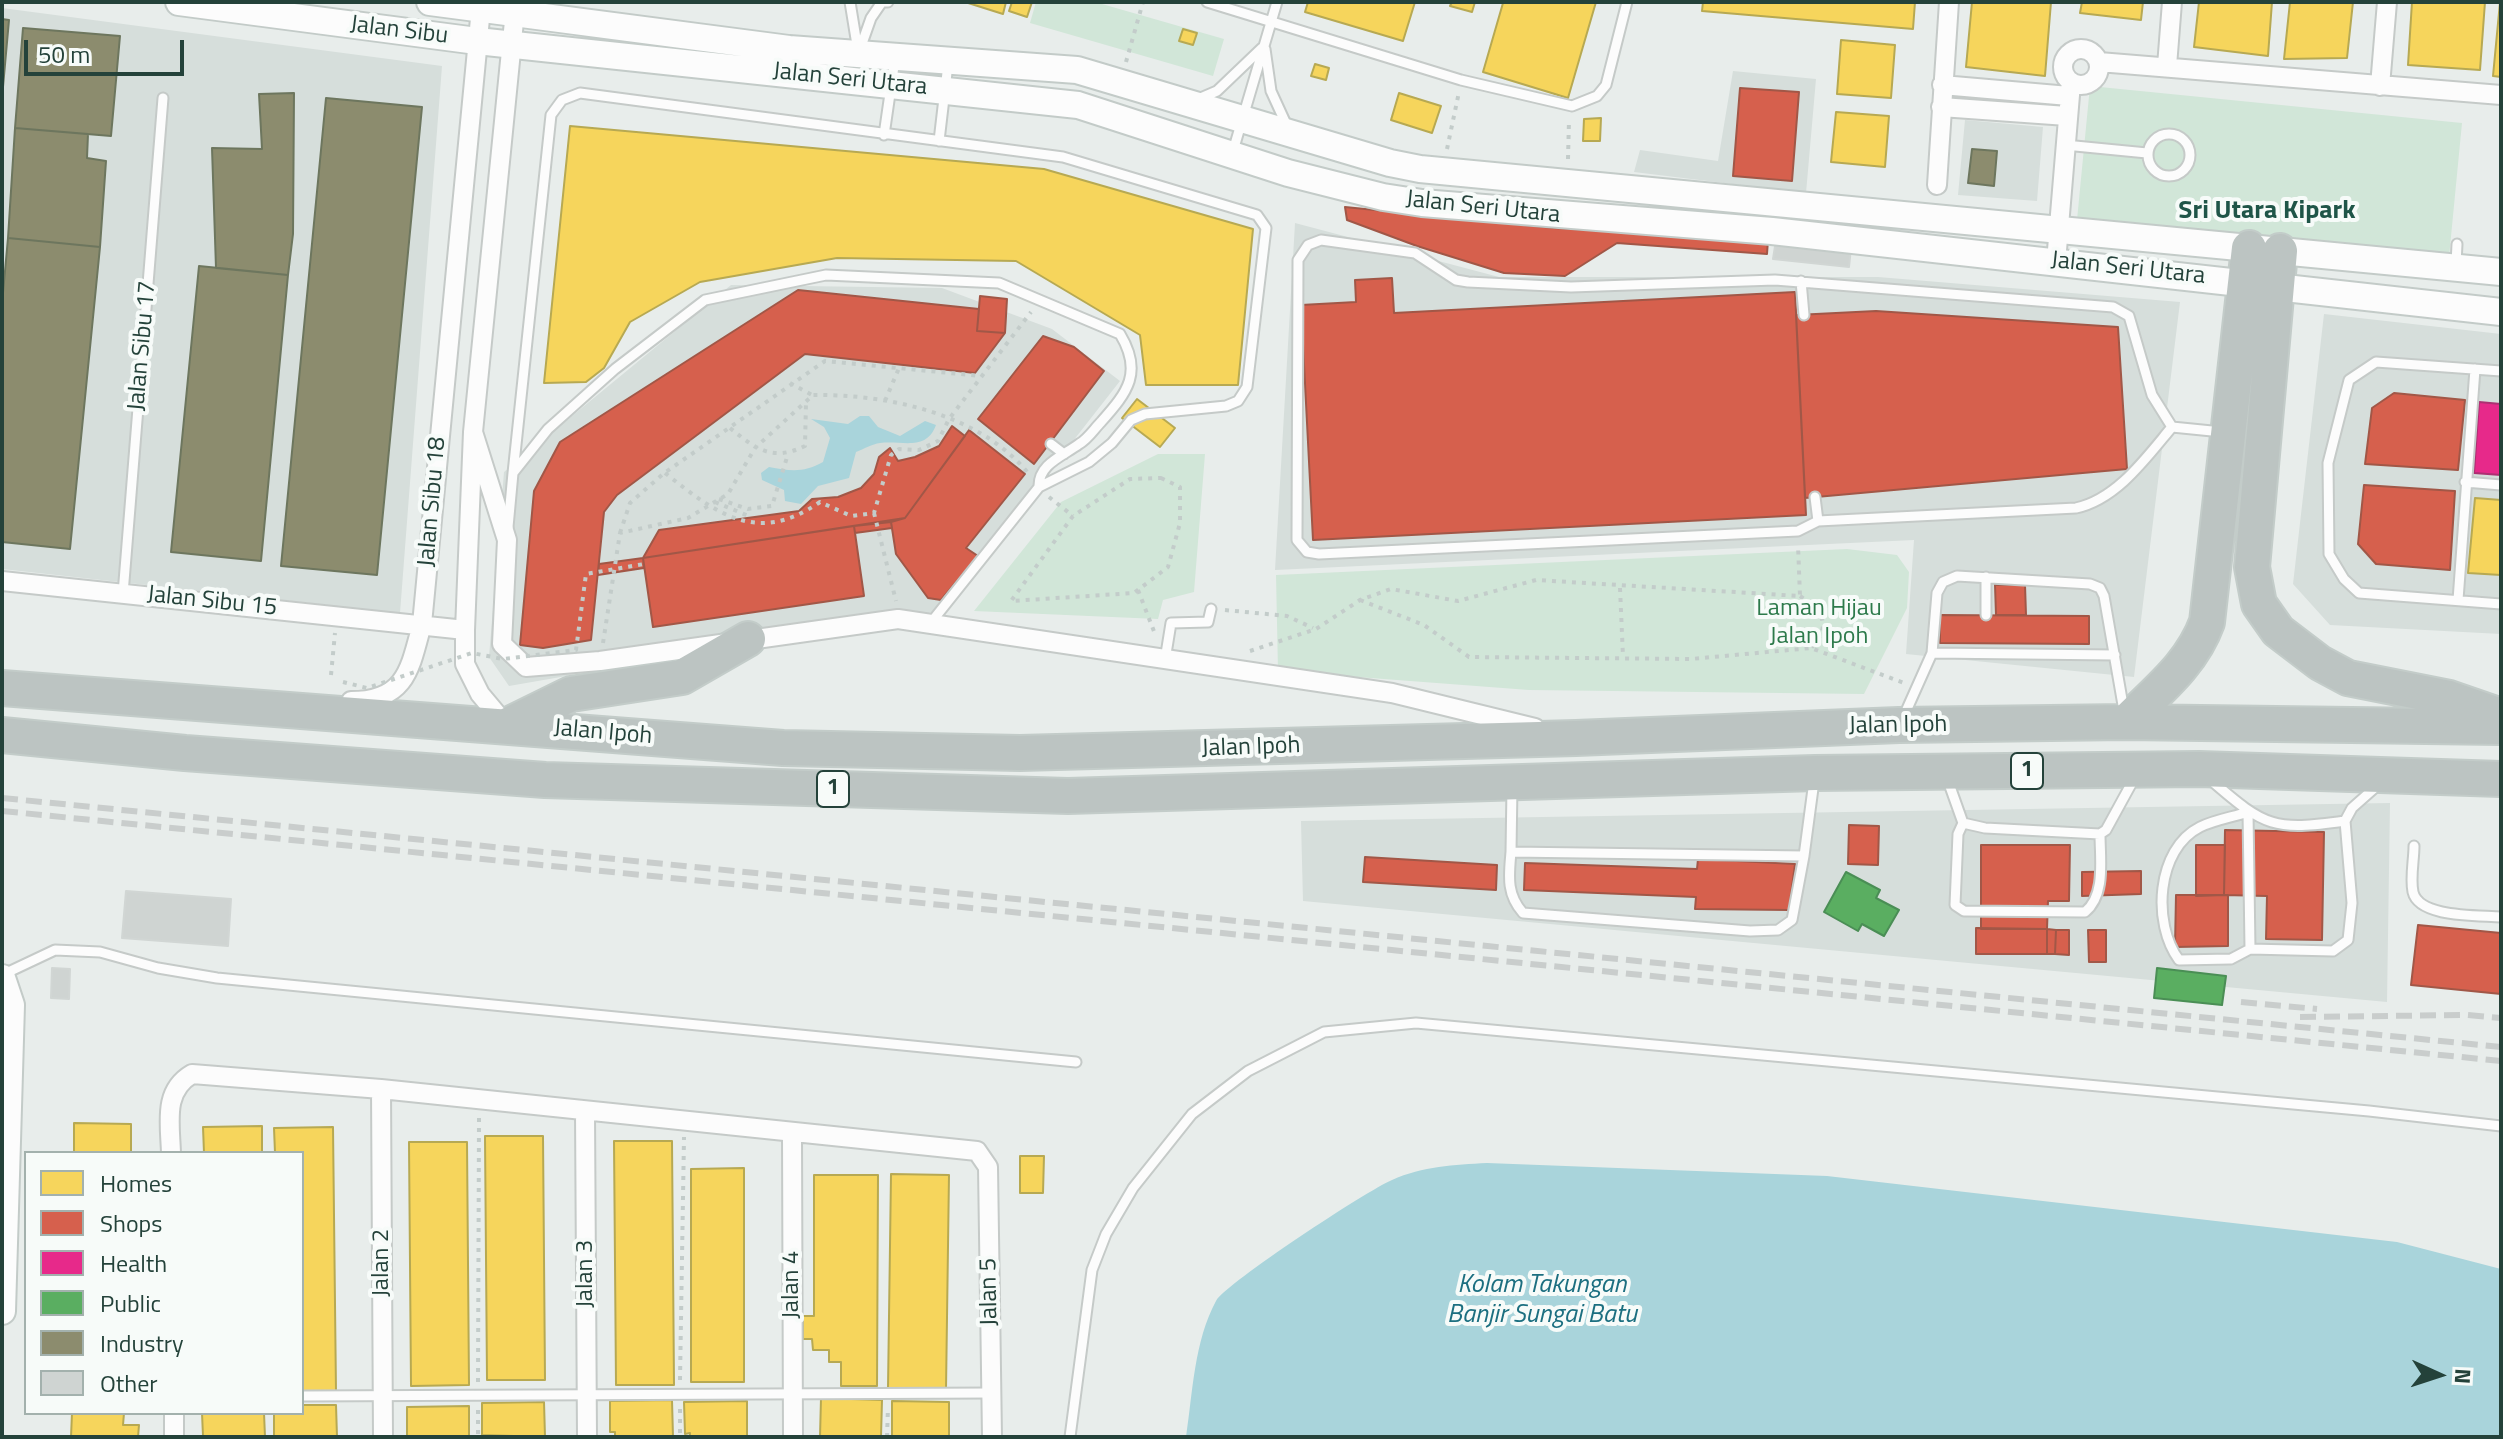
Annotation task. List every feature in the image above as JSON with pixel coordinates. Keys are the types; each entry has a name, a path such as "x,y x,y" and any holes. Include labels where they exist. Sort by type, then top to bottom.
{"highway":[{"path":"2126,722 2185,663 2203,633 2230,433 2265,250"},
{"path":"2261,283 2252,567 2259,604 2278,631 2320,663 2348,678 2449,698 2501,716"},
{"path":"506,725 571,694 682,677 748,639"},
{"name":"Jalan Ipoh","path":"2,688 783,748 1020,753 1576,738 1899,725 2126,722 2501,727"},
{"name":"Jalan Ipoh","path":"2,735 185,753 561,781 1068,796 1945,771 2199,769 2501,779"}],"street":[{"name":"Jalan Sibu","path":"179,2 477,41"},
{"name":"Jalan Sibu","path":"430,2 483,5"},
{"path":"1937,185 1949,2"},
{"path":"2167,66 2172,2"},
{"path":"2380,86 2387,2"},
{"name":"Jalan Sibu 18","path":"97,697 370,701 392,692 403,681 422,624 477,41 483,5"},
{"name":"Jalan Seri Utara","path":"483,5 516,6 726,41 1077,70 1420,169 2265,250 2456,256 2501,272"},
{"name":"Jalan Sibu 18","path":"506,725 480,694 465,664 465,630 473,432 516,6"},
{"name":"Jalan Seri Utara","path":"477,41 512,42 1078,105 1232,154 1383,197 1422,203 1772,231 2501,312"},
{"path":"2056,262 2070,89 2062,67 2070,52 2087,49 2099,62 2501,95"},
{"path":"1942,85 2070,89 2095,79 2099,62"},
{"path":"1941,107 2067,116"},
{"path":"473,432 507,540 500,631 502,644 526,667 600,661 898,619 1392,693 1576,738"},
{"name":"Jalan Sibu 15","path":"2,581 465,630"},
{"path":"2,977 9,992 6,1013 2,1311"},
{"path":"171,1151 170,1100 178,1082 192,1074 381,1089 792,1134"},
{"name":"Jalan 2","path":"381,1089 383,1437"},
{"name":"Jalan 3","path":"585,1112 587,1437"},
{"name":"Jalan 5","path":"792,1134 977,1151 988,1167 992,1437"},
{"name":"Jalan 4","path":"792,1134 793,1437"},
{"path":"174,1415 174,1437"}],"lane":[{"path":"850,2 858,54"},
{"path":"858,54 871,18 882,2 888,2"},
{"path":"1207,2 1461,80 1572,106 1597,96 1606,85 1627,2"},
{"path":"1232,154 1277,2"},
{"path":"1187,103 1217,91 1264,46"},
{"path":"1264,46 1271,91 1291,133"},
{"path":"884,135 896,57"},
{"path":"939,141 949,61"},
{"path":"507,540 551,115 562,100 580,93 1063,157 1257,215 1266,228 1247,387 1238,401 1226,406 1145,414 1131,420 1112,443 1089,462 1039,487 929,625"},
{"name":"Jalan Sibu 17","path":"123,594 163,98"},
{"path":"2171,134 2185,142 2190,158 2182,172 2166,176 2152,169 2147,153 2156,139 2171,134"},
{"path":"2065,145 2147,153"},
{"path":"1321,240 1415,253 1456,280 1468,282 1571,287 1801,281 2124,310 2129,316 2152,395 2172,427 2112,492 2090,505 2059,511 1818,521 1798,531 1319,554 1307,552 1297,540 1298,260 1308,245 1321,240"},
{"path":"513,473 548,429 615,369 705,300 826,275 999,283 1120,334 1131,352 1128,389 1082,443 1050,462 1039,478 1039,487"},
{"path":"1801,281 1804,315"},
{"path":"2501,371 2376,362 2349,380 2328,463 2329,554 2344,579 2359,593 2501,604"},
{"path":"2458,600 2475,369"},
{"path":"2172,427 2230,433"},
{"path":"1051,444 1064,454"},
{"path":"2465,482 2501,485"},
{"path":"1815,497 1818,521"},
{"path":"1899,725 1932,653 1937,593 1943,582 1957,576 2090,584 2100,588 2104,596 2126,722"},
{"path":"1986,577 1986,615"},
{"path":"1165,660 1171,623 1208,622 1211,609"},
{"path":"1932,653 1986,648 2115,655"},
{"path":"2199,769 2248,812 2274,824 2345,821"},
{"path":"1945,771 1963,823 1958,834 1955,905 1964,911 2085,912 2094,904 2099,893 2100,834"},
{"path":"1963,823 1985,828 2100,834 2106,830 2138,771"},
{"path":"1512,784 1509,885 1514,902 1523,913 1750,931 1778,930 1792,920 1815,773"},
{"path":"2248,812 2200,827 2181,843 2161,887 2165,934 2179,960 2231,959 2250,949 2333,951 2348,940 2352,903 2345,821 2352,808 2389,775"},
{"path":"2248,812 2250,949"},
{"path":"2414,846 2413,892 2420,903 2434,911 2501,917"},
{"path":"1511,852 1804,856"},
{"path":"2,977 55,950 100,952 158,968 217,978 1076,1062"},
{"path":"1070,1437 1092,1270 1106,1234 1133,1188 1192,1114 1248,1071 1324,1032 1416,1023 2353,1109 2501,1126"},
{"path":"304,1396 587,1392 992,1393"}],"path":[{"path":"1122,83 1143,2"},
{"path":"1447,149 1461,80"},
{"path":"1568,129 1568,161"},
{"path":"895,594 874,513 891,455 899,449 919,450 938,441 949,419 1032,310"},
{"path":"600,661 620,533 630,503 665,473 825,361 982,376"},
{"path":"885,401 899,368"},
{"path":"790,383 813,395 861,395 949,419 979,432 1017,460"},
{"path":"620,533 688,518 728,494 755,448 813,395"},
{"path":"729,427 755,448 788,454 805,446 806,402"},
{"path":"715,502 748,509 772,506 788,454"},
{"path":"665,473 738,519 767,526 802,515 820,502 851,516 874,513"},
{"path":"1161,478 1180,487 1180,523 1168,567 1134,593 1011,601 1073,516 1130,479 1161,478"},
{"path":"715,502 751,517"},
{"path":"1057,504 1073,516"},
{"path":"1798,531 1800,596"},
{"path":"343,682 367,688 472,653 503,659 576,650 586,574 644,564"},
{"path":"1243,653 1316,629 1360,600 1391,589 1458,601 1536,580 1620,588 1800,596 1819,608 1824,623 1820,639 1811,648"},
{"path":"1620,588 1623,658"},
{"path":"1138,590 1144,606"},
{"path":"1360,600 1424,625 1469,657 1691,659 1811,648 1917,689"},
{"path":"1211,609 1287,616 1316,629"},
{"path":"331,675 337,615"},
{"path":"478,1437 479,1100"},
{"path":"680,1437 684,1122"},
{"path":"887,1437 888,1392"}],"shaded area":[{"path":"2,8 442,66 400,613 2,569"},
{"path":"1733,71 1816,79 1806,193 1634,172 1640,150 1718,161"},
{"path":"1965,120 2043,127 2037,201 1958,195"},
{"path":"1295,223 1499,277 1878,277 2180,302 2134,677 1906,654 1914,540 1275,570"},
{"path":"731,285 942,288 1052,329 1120,381 940,611 509,686 489,657 504,472"},
{"path":"2324,314 2501,334 2501,634 2330,625 2293,584"},
{"path":"2390,803 2387,1002 1303,901 1301,821"}],"green space":[{"path":"1036,2 1095,2 1224,39 1213,76 1030,23"},
{"path":"2090,86 2462,123 2449,257 2077,220"},
{"path":"1158,454 1205,454 1194,592 1163,600 1158,619 974,611 1061,502"},
{"name":"Laman Hijau Jalan Ipoh","path":"1847,549 1897,555 1909,572 1907,608 1864,694 1529,690 1278,671 1276,575"}],"water":[{"path":"860,416 869,416 878,427 900,436 925,421 936,425 932,433 920,442 880,443 856,452 849,478 818,486 801,504 785,501 784,490 762,480 761,473 769,467 797,470 823,462 830,438 824,427 811,419 848,424"},
{"name":"Kolam Takungan Banjir Sungai Batu","path":"1487,1163 1827,1176 2397,1242 2501,1269 2501,1437 1186,1437 1195,1367 1203,1333 1216,1301 1225,1291 1299,1238 1392,1180 1427,1169"}],"building: Homes":[{"path":"965,2 1006,2 1003,14"},
{"path":"1012,2 1032,2 1027,17 1009,11"},
{"path":"1308,2 1415,2 1403,41 1305,12"},
{"path":"1452,2 1475,2 1472,12 1450,6"},
{"path":"1500,2 1596,2 1568,98 1483,72 1503,3"},
{"path":"1703,2 1915,2 1913,29 1702,11"},
{"path":"1972,2 2051,2 2045,76 1966,67"},
{"path":"2082,2 2143,2 2141,20 2080,13"},
{"path":"2199,2 2272,2 2268,56 2194,47"},
{"path":"2290,2 2353,2 2347,58 2284,59"},
{"path":"2412,2 2485,2 2480,70 2408,65"},
{"path":"2501,2 2501,77 2493,76"},
{"path":"1183,29 1197,33 1193,45 1179,41"},
{"path":"1841,40 1895,45 1891,98 1837,94"},
{"path":"1315,64 1329,68 1326,80 1311,76"},
{"path":"1399,93 1441,106 1432,133 1391,120"},
{"path":"1836,112 1889,116 1885,167 1831,162"},
{"path":"1601,118 1600,141 1583,141 1584,119"},
{"path":"570,126 1044,169 1253,229 1238,385 1146,385 1140,335 1016,261 837,258 700,282 630,322 604,368 586,382 544,383"},
{"path":"1137,399 1175,428 1160,447 1122,418"},
{"path":"2475,498 2501,500 2501,575 2468,573"},
{"path":"74,1123 131,1124 131,1151 74,1151"},
{"path":"262,1126 262,1151 204,1151 203,1127"},
{"path":"333,1127 336,1392 304,1392 304,1151 275,1151 274,1128"},
{"path":"485,1136 543,1136 545,1380 487,1380"},
{"path":"614,1141 672,1141 674,1385 616,1385"},
{"path":"409,1142 467,1142 469,1385 411,1386"},
{"path":"1020,1156 1044,1156 1043,1193 1020,1193"},
{"path":"744,1168 744,1382 691,1382 691,1169"},
{"path":"891,1174 949,1175 946,1389 888,1388"},
{"path":"814,1175 878,1175 877,1386 841,1386 841,1362 829,1362 829,1350 813,1350 812,1339 803,1339 803,1316 814,1316"},
{"path":"821,1398 882,1400 881,1437 820,1437"},
{"path":"672,1400 673,1437 615,1437 615,1432 610,1432 610,1401"},
{"path":"747,1401 747,1437 690,1437 690,1433 685,1434 684,1402"},
{"path":"892,1401 949,1402 949,1437 892,1437"},
{"path":"544,1402 545,1437 482,1435 482,1403"},
{"path":"304,1405 336,1405 337,1437 274,1437 274,1415 304,1415"},
{"path":"469,1406 469,1437 407,1437 407,1407"},
{"path":"72,1415 124,1415 123,1425 139,1425 138,1437 71,1437"},
{"path":"202,1415 264,1415 265,1437 203,1436"}],"building: Shops":[{"path":"1740,88 1799,92 1792,181 1733,176"},
{"path":"1345,207 1554,228 1768,240 1767,254 1617,243 1565,276 1504,273 1347,220"},
{"path":"1392,278 1394,313 1795,292 1806,515 1313,540 1301,305 1356,302 1355,280"},
{"path":"798,290 979,309 977,331 1005,333 975,373 805,354 617,495 604,512 591,640 543,648 520,645 534,491 560,442"},
{"path":"980,296 1007,299 1005,333 977,331"},
{"path":"1876,311 2118,327 2127,469 1805,498 1796,315"},
{"path":"1043,336 1074,347 1104,371 1034,464 978,419"},
{"path":"2394,393 2465,400 2458,470 2365,464 2372,408"},
{"path":"952,426 965,436 905,518 643,558 659,530 799,511 812,499 838,497 861,488 874,474 879,457 890,448 898,461 915,457 939,446"},
{"path":"969,430 1025,474 966,548 978,556 941,600 928,598 896,554 891,522 905,518"},
{"path":"2364,485 2455,491 2450,570 2376,564 2358,544"},
{"path":"891,522 892,528 855,533 854,526"},
{"path":"854,526 864,596 653,627 643,558"},
{"path":"643,558 644,568 598,575 599,564"},
{"path":"1995,585 2025,585 2026,615 1996,615"},
{"path":"1940,615 2089,616 2089,644 1940,643"},
{"path":"1849,825 1879,826 1878,865 1848,864"},
{"path":"2225,830 2324,832 2322,940 2266,939 2267,896 2224,895"},
{"path":"1981,845 2070,845 2069,901 2048,901 2047,929 1981,929"},
{"path":"2196,845 2225,845 2224,895 2196,896"},
{"path":"1365,857 1497,865 1496,890 1363,882"},
{"path":"1698,859 1795,864 1789,910 1695,909 1696,897 1524,890 1525,863 1697,869"},
{"path":"2141,871 2141,894 2082,896 2082,872"},
{"path":"2176,895 2228,895 2228,946 2175,947"},
{"path":"2418,925 2501,933 2501,994 2411,985"},
{"path":"1976,928 2047,929 2047,954 1976,954"},
{"path":"2047,929 2056,930 2055,954 2047,954"},
{"path":"2056,930 2069,930 2069,955 2055,954"},
{"path":"2088,930 2106,930 2106,962 2089,962"}],"building: Health":[{"path":"2479,402 2501,404 2501,475 2474,473"}],"building: Public":[{"path":"1846,872 1880,890 1876,898 1899,910 1884,936 1862,924 1858,931 1824,912"},
{"path":"2157,968 2226,976 2222,1005 2154,998"}],"building: Industry":[{"path":"2,19 9,20 2,98"},
{"path":"23,28 120,36 111,136 15,128"},
{"path":"294,93 293,234 288,275 216,268 212,148 262,149 259,94"},
{"path":"326,98 422,107 377,575 281,566"},
{"path":"15,128 88,134 87,158 106,161 100,247 8,238"},
{"path":"1972,149 1997,151 1994,186 1968,183"},
{"path":"8,238 100,247 70,549 2,542 2,304"},
{"path":"199,266 288,275 261,561 171,552"}],"building: Other":[{"path":"1776,240 1851,248 1849,267 1773,259"},
{"path":"126,891 231,899 228,946 122,938"},
{"path":"52,968 70,969 69,999 51,998"}],"railway":[{"path":"2,798 2501,1047"},
{"path":"2,811 2501,1061"},
{"path":"2241,1002 2317,1009"},
{"path":"2300,1017 2467,1015 2501,1018"}],"district":[{"name":"Sri Utara Kipark","path":"2267,212"}]}
